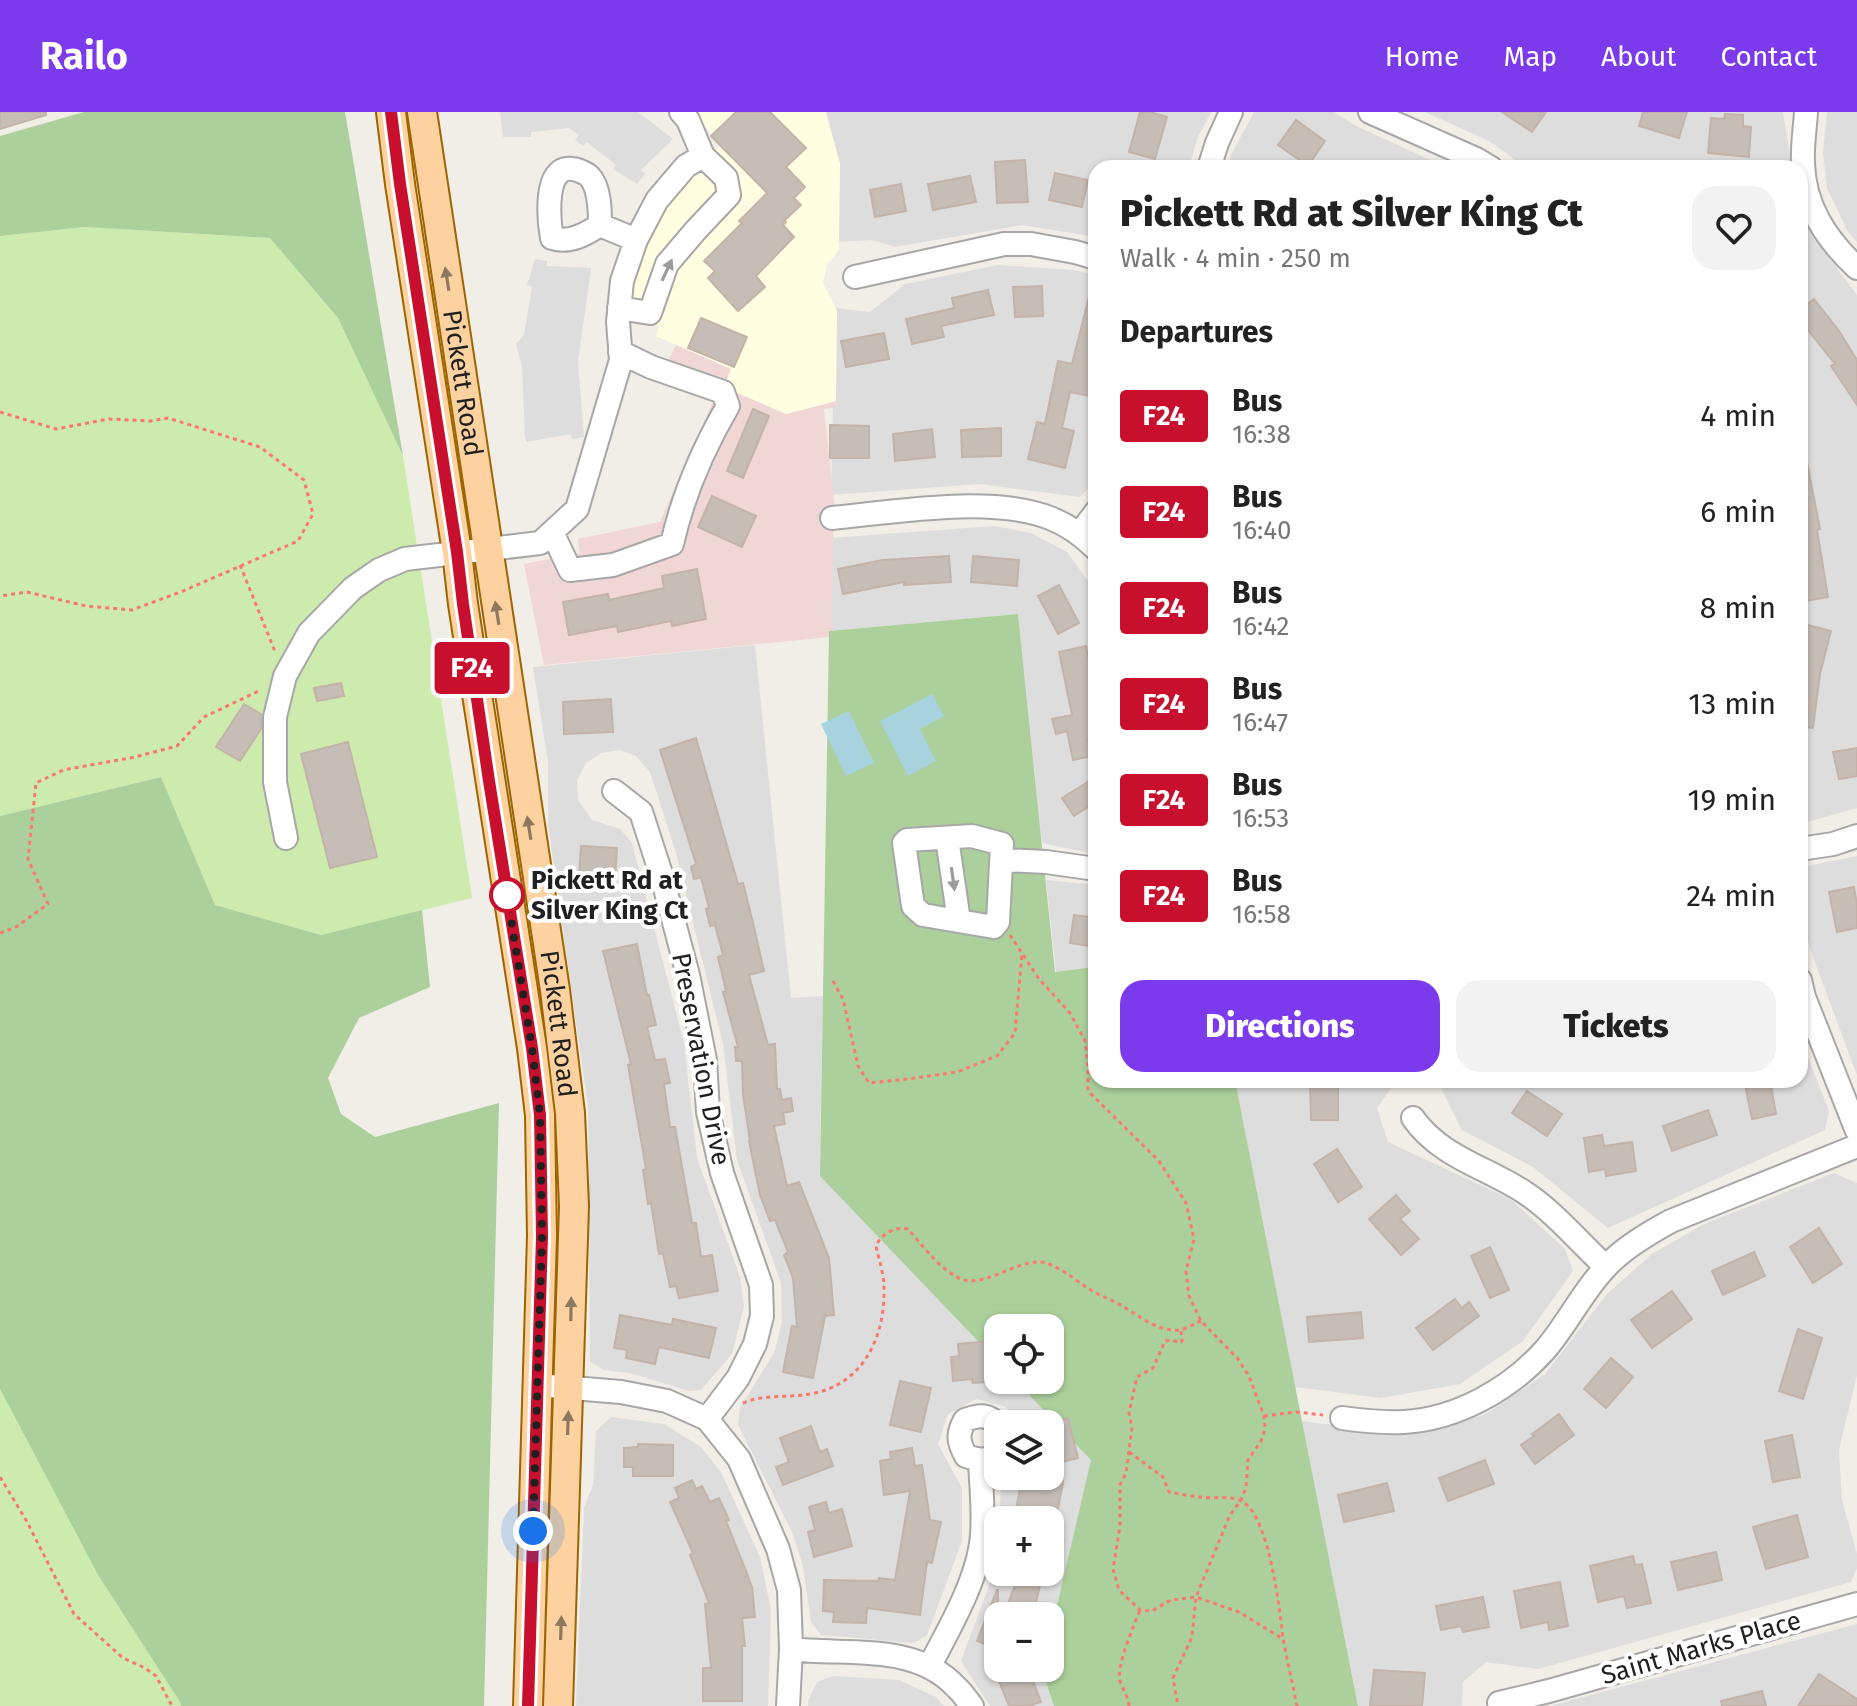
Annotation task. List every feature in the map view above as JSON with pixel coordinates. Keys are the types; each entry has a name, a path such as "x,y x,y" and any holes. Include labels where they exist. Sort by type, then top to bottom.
{"main road":[{"name":"Pickett Road","path":"391,112 540,1115 542,1236 528,1706"},
{"name":"Pickett Road","path":"422,112 555,990 570,1113 574,1206 558,1706"}],"street":[{"path":"619,308 650,313 667,264 729,195 726,178 702,155 688,120 681,112"},
{"path":"1212,160 1231,112"},
{"path":"1370,112 1478,160"},
{"path":"1803,160 1806,112"},
{"path":"286,838 275,782 275,717 285,676 309,633 353,588 379,570 405,559 540,543 577,509 621,360 618,322 622,281 636,240 657,200 686,166 702,155"},
{"path":"1808,195 1826,235 1857,268"},
{"path":"600,225 636,240"},
{"path":"855,277 1004,244 1031,244 1088,256"},
{"path":"552,532 570,570 613,565 672,544 680,509 709,438 728,406 723,392 651,367 620,352"},
{"path":"832,518 944,507 997,508 1026,511 1049,518 1088,541"},
{"name":"Preservation Drive","path":"614,791 641,812 662,877 688,975 705,1060 708,1112 722,1173 761,1285 762,1316 755,1344 738,1378 707,1419"},
{"path":"972,836 1002,844 1003,860 998,922 994,927 923,915 913,906 904,843 907,840 972,836"},
{"path":"1808,848 1857,836"},
{"path":"947,838 959,921"},
{"path":"1003,860 1088,868"},
{"path":"1808,1007 1857,1131"},
{"path":"1413,1118 1432,1140 1449,1153 1503,1178 1530,1196 1606,1267"},
{"path":"1342,1418 1375,1422 1414,1421 1455,1411 1489,1395 1544,1351 1606,1267 1635,1243 1671,1221 1857,1146"},
{"path":"537,1385 621,1392 667,1401 707,1419 739,1459 778,1549 789,1590 791,1649 788,1706"},
{"path":"984,1416 965,1420 958,1431 959,1444 966,1456 984,1456"},
{"path":"929,1667 973,1575 982,1538 986,1490"},
{"name":"Saint Marks Place","path":"1499,1703 1857,1604"},
{"path":"791,1649 897,1656 929,1667 955,1685 972,1706"}],"path":[{"path":"0,412 56,429 109,419 151,421 168,418 260,447 304,480 313,514 298,541 254,562 132,610 86,606 27,592 0,596"},
{"path":"0,933 16,927 48,904 28,859 36,783 63,770 177,746 204,717 285,676 240,565"},
{"path":"1010,935 1039,979 1070,1013 1085,1041 1088,1091 1159,1161 1186,1203 1194,1239 1186,1271 1189,1296 1201,1321 1238,1359 1249,1376 1264,1416 1265,1429 1261,1441 1248,1460 1246,1488 1230,1515 1196,1597 1192,1637 1173,1678 1178,1706"},
{"path":"833,981 843,999 858,1066 869,1083 957,1072 997,1056 1015,1033 1022,953"},
{"path":"741,1404 753,1399 812,1394 844,1382 862,1364 874,1346 883,1317 884,1285 876,1246 887,1233 898,1228 908,1229 941,1266 970,1282 1035,1262 1047,1262 1163,1329 1181,1330 1201,1321"},
{"path":"1181,1330 1182,1341 1165,1341 1153,1368 1137,1377 1129,1413 1132,1428 1126,1473 1120,1485 1120,1526 1113,1569 1119,1590 1140,1610 1152,1611 1171,1600 1196,1597 1239,1612 1283,1639"},
{"path":"1264,1416 1296,1412 1342,1418"},
{"path":"1129,1452 1163,1477 1169,1492 1241,1500 1251,1508 1266,1544 1278,1592 1283,1639 1297,1706"},
{"path":"0,1477 26,1520 74,1614 123,1658 156,1676 172,1706"},
{"path":"1129,1706 1119,1678 1127,1643 1140,1610"}],"shaded area":[{"path":"500,112 638,112 673,139 641,170 645,174 637,184 613,169 616,165 587,142 583,146 575,140 579,135 569,128 531,132 531,137 503,137"},
{"path":"691,112 826,112 840,164 839,250 827,265 823,283 837,311 836,401 786,414 724,387 731,369 656,336 659,326 629,313 632,279 657,216 722,144"},
{"path":"823,112 1211,112 1197,139 1191,160 1088,160 1088,236 1022,225 895,247 872,240 836,242"},
{"path":"1254,112 1334,112 1356,126 1430,160 1230,160"},
{"path":"1425,112 1783,112 1791,160 1516,160 1489,141"},
{"path":"1827,112 1857,112 1857,242 1848,232 1827,188 1823,152"},
{"path":"1808,229 1857,295 1857,808 1808,822"},
{"path":"535,259 547,261 547,266 591,268 578,362 584,437 572,439 571,434 527,442 525,438 522,366 516,344 524,335 532,287 527,285"},
{"path":"998,265 1088,273 1088,488 1080,497 979,484 831,495 835,308 870,312 905,284"},
{"path":"676,345 732,369 724,386 786,414 836,401 836,407 824,409 834,503 831,637 544,665 524,564 580,553 578,539 660,522 717,392 664,368"},
{"path":"994,526 1031,533 1067,552 1088,581 1088,853 1042,843 1018,614 829,631 831,538"},
{"path":"755,645 791,998 823,996 820,1158 984,1326 984,1394 1052,1394 1100,1444 1075,1706 990,1706 961,1661 989,1586 1064,1586 1064,1506 1000,1506 1001,1490 1064,1490 1064,1410 1008,1410 976,1399 948,1414 938,1444 962,1488 962,1541 927,1635 914,1643 821,1635 811,1622 803,1566 792,1532 738,1425 740,1408 775,1351 782,1321 781,1283 737,1160 723,1044 676,853 650,772 636,756 620,750 601,753 586,763 577,780 578,800 592,820 620,829 632,843 684,1043 697,1158 740,1277 744,1306 732,1354 701,1390 689,1391 630,1373 603,1370 590,1361 588,1107 548,824 548,762 533,667"},
{"path":"1857,856 1857,1075 1808,941 1808,866"},
{"path":"1046,880 1088,884 1088,968 1056,972"},
{"path":"1808,1057 1829,1111 1825,1130 1608,1228 1533,1167 1462,1130 1441,1088 1808,1088"},
{"path":"1237,1088 1391,1088 1377,1108 1388,1142 1510,1199 1565,1249 1573,1271 1523,1341 1460,1384 1381,1398 1295,1387"},
{"path":"1834,1173 1857,1183 1857,1375 1839,1450 1842,1500 1857,1554 1857,1568 1851,1582 1538,1669 1486,1662 1463,1682 1462,1706 1358,1706 1302,1421 1401,1434 1484,1415 1545,1374 1607,1294 1652,1254 1704,1224"},
{"path":"611,1417 664,1424 701,1447 721,1472 760,1557 771,1610 768,1706 576,1706 584,1508 593,1485 596,1431"},
{"path":"1857,1624 1857,1706 1550,1706"},
{"path":"833,1676 899,1680 936,1697 944,1706 808,1706 817,1682"}],"green space":[{"path":"84,112 345,112 403,456 338,318 270,238 85,227 0,236 0,136"},
{"path":"85,227 270,238 338,318 403,456 472,898 321,935 215,905 161,777 0,816 0,236"},
{"path":"1018,614 1055,972 1088,968 1088,1088 1237,1088 1358,1706 1054,1706 1046,1682 1064,1682 1064,1602 1058,1602 1091,1460 1064,1432 1064,1410 1044,1410 1028,1394 1064,1394 1064,1314 984,1314 984,1347 820,1176 829,631"},
{"path":"161,777 215,905 321,935 422,910 430,987 359,1018 328,1078 341,1114 375,1137 499,1103 484,1706 181,1706 98,1575 0,1389 0,816"},
{"path":"0,1389 98,1575 181,1706 0,1706"}],"water":[{"path":"932,694 944,716 920,729 936,761 908,776 880,721"},
{"path":"849,711 874,763 846,776 821,724"}],"building":[{"path":"0,112 46,112 46,115 0,129"},
{"path":"736,112 770,112 806,148 786,167 805,187 794,198 801,205 783,225 794,237 756,276 765,287 738,311 708,278 715,271 704,261 767,193 711,136"},
{"path":"1140,112 1167,117 1155,159 1129,152"},
{"path":"1502,112 1546,112 1532,132"},
{"path":"1643,112 1687,112 1679,138 1639,126"},
{"path":"1725,114 1743,115 1743,126 1751,127 1749,157 1708,153 1711,118 1724,119"},
{"path":"1296,120 1325,141 1312,160 1299,160 1278,145"},
{"path":"1025,160 1028,202 997,203 995,162"},
{"path":"1055,173 1088,180 1082,207 1049,200"},
{"path":"970,176 976,202 933,210 928,184"},
{"path":"901,184 906,211 875,217 870,190"},
{"path":"1042,286 1043,316 1015,317 1013,287"},
{"path":"988,290 994,315 941,326 944,337 912,344 906,319 954,308 952,298"},
{"path":"1814,299 1857,360 1857,405 1831,366 1835,364 1808,330 1808,304"},
{"path":"1088,301 1088,396 1070,392 1062,428 1074,431 1065,468 1028,459 1037,422 1045,424 1058,361 1072,364"},
{"path":"701,318 747,337 734,367 688,348"},
{"path":"884,333 889,359 846,367 841,341"},
{"path":"753,409 769,416 743,478 727,471"},
{"path":"830,425 869,426 869,458 830,458"},
{"path":"1001,428 1001,456 962,457 961,430"},
{"path":"932,429 935,457 895,461 893,434"},
{"path":"1808,467 1820,529 1817,530 1828,597 1808,601"},
{"path":"712,496 756,516 742,547 698,527"},
{"path":"949,556 951,582 904,585 904,582 843,594 838,569 883,560"},
{"path":"973,556 1019,560 1017,586 971,582"},
{"path":"697,569 706,619 672,626 671,621 618,632 617,626 569,635 563,602 608,594 609,600 664,588 662,576"},
{"path":"1059,585 1079,623 1058,634 1038,596"},
{"path":"1808,625 1831,631 1820,674 1813,728 1808,728"},
{"path":"1086,646 1088,656 1088,757 1073,760 1067,731 1056,734 1052,719 1072,715 1059,652"},
{"path":"341,683 344,696 317,701 314,688"},
{"path":"611,699 613,732 564,734 563,702"},
{"path":"244,704 261,714 261,729 240,761 216,747"},
{"path":"696,738 738,884 743,883 753,923 764,971 749,975 768,1045 775,1044 777,1089 780,1089 782,1100 791,1098 793,1111 783,1113 785,1124 774,1126 787,1186 799,1182 829,1258 834,1315 825,1316 813,1378 783,1372 792,1326 797,1327 793,1278 784,1255 788,1252 775,1220 770,1221 760,1195 749,1141 742,1061 736,1061 735,1047 738,1047 723,992 726,991 718,957 723,955 715,925 710,926 701,877 694,879 691,867 696,864 660,750"},
{"path":"348,742 377,857 330,868 301,754"},
{"path":"1857,748 1857,776 1839,779 1833,752"},
{"path":"1088,782 1088,807 1074,816 1062,798"},
{"path":"581,846 617,848 615,880 579,878"},
{"path":"1854,887 1857,928 1837,932 1829,892"},
{"path":"1074,915 1088,917 1088,946 1070,943"},
{"path":"637,944 656,1025 647,1027 655,1060 665,1059 670,1083 664,1084 670,1127 675,1127 692,1223 696,1223 701,1257 712,1255 718,1291 679,1298 676,1286 670,1287 663,1253 659,1254 651,1203 648,1204 643,1170 646,1169 628,1065 631,1064 603,951"},
{"path":"1310,1088 1338,1088 1338,1120 1311,1120"},
{"path":"1746,1088 1771,1088 1776,1114 1752,1119"},
{"path":"1527,1091 1562,1114 1547,1136 1512,1113"},
{"path":"1708,1110 1717,1135 1672,1151 1663,1126"},
{"path":"1602,1135 1604,1146 1632,1142 1636,1171 1606,1176 1605,1169 1589,1172 1584,1138"},
{"path":"1337,1149 1362,1187 1338,1202 1314,1164"},
{"path":"1396,1195 1410,1211 1400,1219 1419,1239 1401,1255 1369,1219"},
{"path":"1819,1228 1842,1264 1813,1283 1790,1247"},
{"path":"1490,1247 1509,1290 1490,1298 1471,1256"},
{"path":"1754,1252 1765,1276 1723,1295 1712,1271"},
{"path":"1672,1291 1692,1319 1652,1348 1631,1320"},
{"path":"1455,1299 1462,1308 1469,1302 1479,1316 1433,1350 1416,1328"},
{"path":"1361,1312 1363,1338 1309,1342 1307,1317"},
{"path":"620,1315 672,1325 673,1319 716,1328 709,1358 659,1347 655,1364 626,1358 627,1350 614,1348"},
{"path":"1798,1329 1822,1338 1803,1399 1779,1391"},
{"path":"984,1342 984,1382 973,1383 972,1379 953,1381 951,1357 959,1356 958,1344"},
{"path":"1611,1358 1633,1377 1606,1408 1584,1389"},
{"path":"900,1381 931,1388 921,1432 890,1425"},
{"path":"1559,1414 1574,1435 1535,1464 1521,1445"},
{"path":"1068,1418 1078,1458 1064,1462 1064,1419"},
{"path":"811,1426 820,1452 827,1449 833,1466 783,1485 776,1467 789,1462 780,1438"},
{"path":"1792,1435 1800,1477 1773,1482 1765,1441"},
{"path":"638,1444 673,1445 673,1476 633,1476 633,1467 624,1467 624,1448 638,1447"},
{"path":"912,1448 915,1466 922,1465 930,1520 941,1522 932,1563 927,1562 920,1615 867,1608 866,1623 833,1622 834,1612 823,1611 824,1580 895,1580 910,1491 884,1495 880,1461 891,1459 890,1452"},
{"path":"1485,1460 1494,1484 1448,1501 1439,1478"},
{"path":"692,1480 696,1489 702,1486 710,1502 719,1498 748,1576 744,1577 748,1577 752,1587 755,1617 742,1618 745,1646 742,1646 742,1701 703,1701 703,1668 711,1668 705,1604 709,1603 690,1555 693,1553 670,1502 679,1498 675,1488"},
{"path":"1387,1483 1394,1511 1344,1522 1338,1495"},
{"path":"1020,1490 1062,1490 1059,1506 1017,1506"},
{"path":"826,1502 829,1513 842,1509 852,1546 814,1557 808,1532 815,1530 809,1507"},
{"path":"1797,1515 1808,1557 1766,1569 1753,1527"},
{"path":"1716,1552 1722,1580 1678,1590 1671,1562"},
{"path":"1633,1556 1635,1565 1642,1564 1651,1603 1627,1608 1624,1596 1598,1602 1590,1566"},
{"path":"1560,1582 1568,1626 1549,1630 1548,1622 1521,1628 1514,1591"},
{"path":"1015,1586 1040,1586 1036,1602 1009,1602"},
{"path":"997,1590 998,1590 998,1602 992,1602"},
{"path":"1483,1597 1489,1627 1463,1632 1461,1626 1441,1630 1436,1606"},
{"path":"984,1623 984,1644 977,1641"},
{"path":"1374,1670 1425,1673 1422,1706 1370,1706"},
{"path":"1819,1674 1857,1699 1857,1706 1798,1706"},
{"path":"999,1682 1033,1682 1041,1702 1029,1706 1009,1706"},
{"path":"1762,1691 1766,1706 1722,1706 1721,1701"}],"bus line":[{"name":"F24","path":"391,112 540,1115 542,1236 528,1706"}],"place":[{"name":"Pickett Rd at Silver King Ct","path":"507,895"}],"route":[{"path":"507,895 540,1115 542,1236 533,1531"}]}
